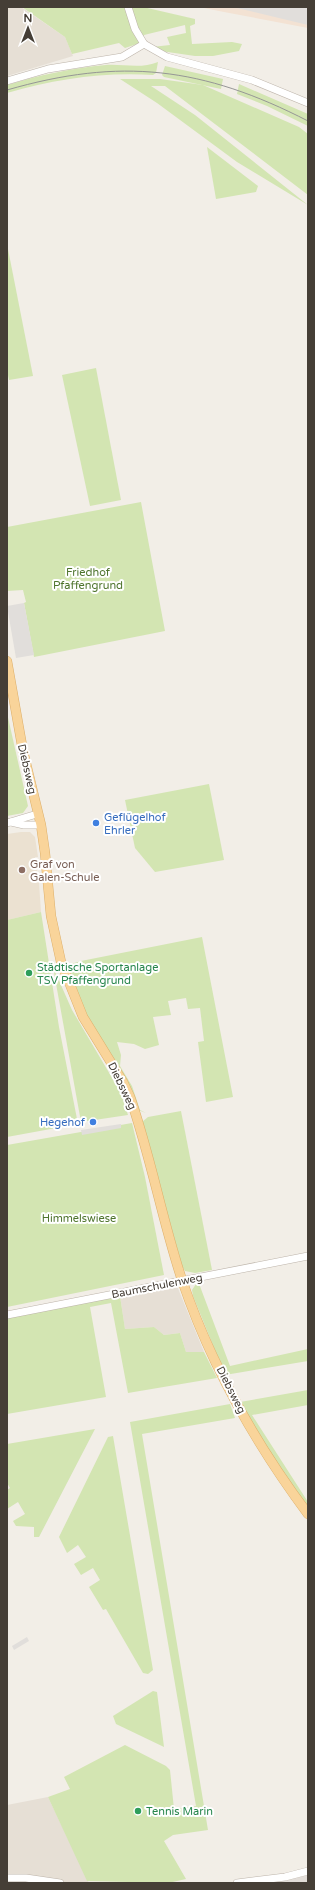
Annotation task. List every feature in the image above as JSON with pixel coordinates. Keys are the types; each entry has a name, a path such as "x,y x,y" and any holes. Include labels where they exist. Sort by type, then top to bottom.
{"main road":[{"name":"Diebsweg","path":"7,665 35,815 41,825 46,853 51,916 61,962 83,1017 130,1097 182,1281 201,1328 230,1390 254,1434 308,1514"}],"street":[{"path":"128,7 134,29 144,44 167,57 252,80 308,103"},
{"path":"7,81 48,69 122,57 144,44"},
{"path":"9,822 35,815"},
{"path":"9,822 24,825 41,825"},
{"name":"Baumschulenweg","path":"7,1315 308,1256"},
{"path":"237,1883 285,1877 308,1871"},
{"path":"7,1878 26,1878 60,1883"}],"shaded area":[{"path":"7,7 21,7 65,37 73,56 7,76"},
{"path":"199,7 308,7 308,28 224,12"},
{"path":"233,7 308,7 308,25"},
{"path":"24,603 34,655 16,658 7,606"},
{"name":"Graf von Galen-Schule","path":"30,832 35,837 38,857 35,857 41,912 7,920 7,834"},
{"path":"121,1124 121,1128 82,1135 81,1130"},
{"path":"177,1286 204,1352 186,1352 180,1333 164,1335 154,1327 125,1329 120,1296"},
{"path":"27,1637 29,1641 14,1650 12,1646"},
{"path":"48,1797 89,1883 7,1883 7,1805"},
{"path":"308,1875 308,1883 269,1883 283,1881"}],"green space":[{"path":"22,7 143,7 195,19 195,24 190,26 192,44 232,42 242,44 239,51 213,56 195,56 154,50 152,47 170,45 167,37 186,33 185,25 144,35 143,42 125,48 119,43 72,54 65,37"},
{"path":"158,62 156,73 153,75 134,74 97,76 61,80 7,93 7,85 56,72 106,65 139,66"},
{"path":"165,66 223,79 221,89 164,77 162,75"},
{"path":"120,79 160,79 203,85 299,127 308,134 308,195 165,86 151,86 195,115 308,205 237,162 157,103"},
{"path":"239,84 308,114 308,126 267,106 237,94"},
{"path":"207,147 258,186 256,192 216,199"},
{"path":"7,244 33,376 9,380 7,370"},
{"path":"96,368 121,500 90,506 62,375"},
{"name":"Friedhof Pfaffengrund","path":"141,502 165,631 34,657 23,590 7,591 7,527"},
{"path":"7,713 28,806 23,813 7,816"},
{"path":"209,784 224,860 155,872 135,848 125,800"},
{"name":"Städtische Sportanlage TSV Pfaffengrund","path":"41,912 59,1027 78,1124 7,1137 7,920"},
{"path":"202,937 233,1097 206,1102 198,1042 204,1041 200,1008 188,1009 186,998 168,1001 171,1015 153,1017 159,1045 145,1049 134,1044 117,1042 121,1055 120,1066 132,1086 140,1110 146,1113 138,1110 83,1010 67,969 71,964 81,961"},
{"path":"53,967 72,1010 121,1093 128,1115 81,1122"},
{"path":"181,1111 212,1270 195,1273 185,1271 182,1266 142,1122 148,1117"},
{"name":"Himmelswiese","path":"132,1123 145,1177 164,1275 7,1307 7,1145"},
{"path":"198,1281 230,1366 308,1349 308,1361 225,1375 193,1296 192,1290"},
{"path":"120,1296 125,1329 154,1327 164,1335 180,1333 186,1352 204,1352 217,1378 128,1393 111,1303 90,1307 106,1397 7,1414 7,1318"},
{"path":"308,1390 308,1405 252,1415 308,1502 308,1508 257,1434 240,1402"},
{"path":"230,1404 235,1418 142,1434 208,1830 173,1835 164,1841 186,1879 168,1883 87,1881 48,1797 70,1789 64,1777 125,1745 166,1766 170,1770 174,1809 196,1806 130,1422"},
{"path":"95,1429 39,1537 34,1537 34,1527 16,1526 13,1521 25,1514 18,1502 7,1509 7,1490 10,1488 7,1483 7,1444"},
{"path":"113,1436 153,1670 148,1674 143,1673 106,1609 103,1610 89,1587 100,1580 93,1568 81,1575 74,1564 86,1557 78,1545 67,1553 59,1537 108,1437"},
{"path":"153,1691 157,1692 164,1747 116,1724 113,1716"}],"tram line":[{"path":"7,90 48,80 87,73 125,71 161,73 197,79 233,89 270,103 308,121"}],"place":[{"name":"Geflügelhof Ehrler","path":"96,823"},
{"name":"Graf von Galen-Schule","path":"22,870"},
{"name":"Städtische Sportanlage TSV Pfaffengrund","path":"29,973"},
{"name":"Hegehof","path":"93,1122"},
{"name":"Tennis Marin","path":"138,1811"}]}
